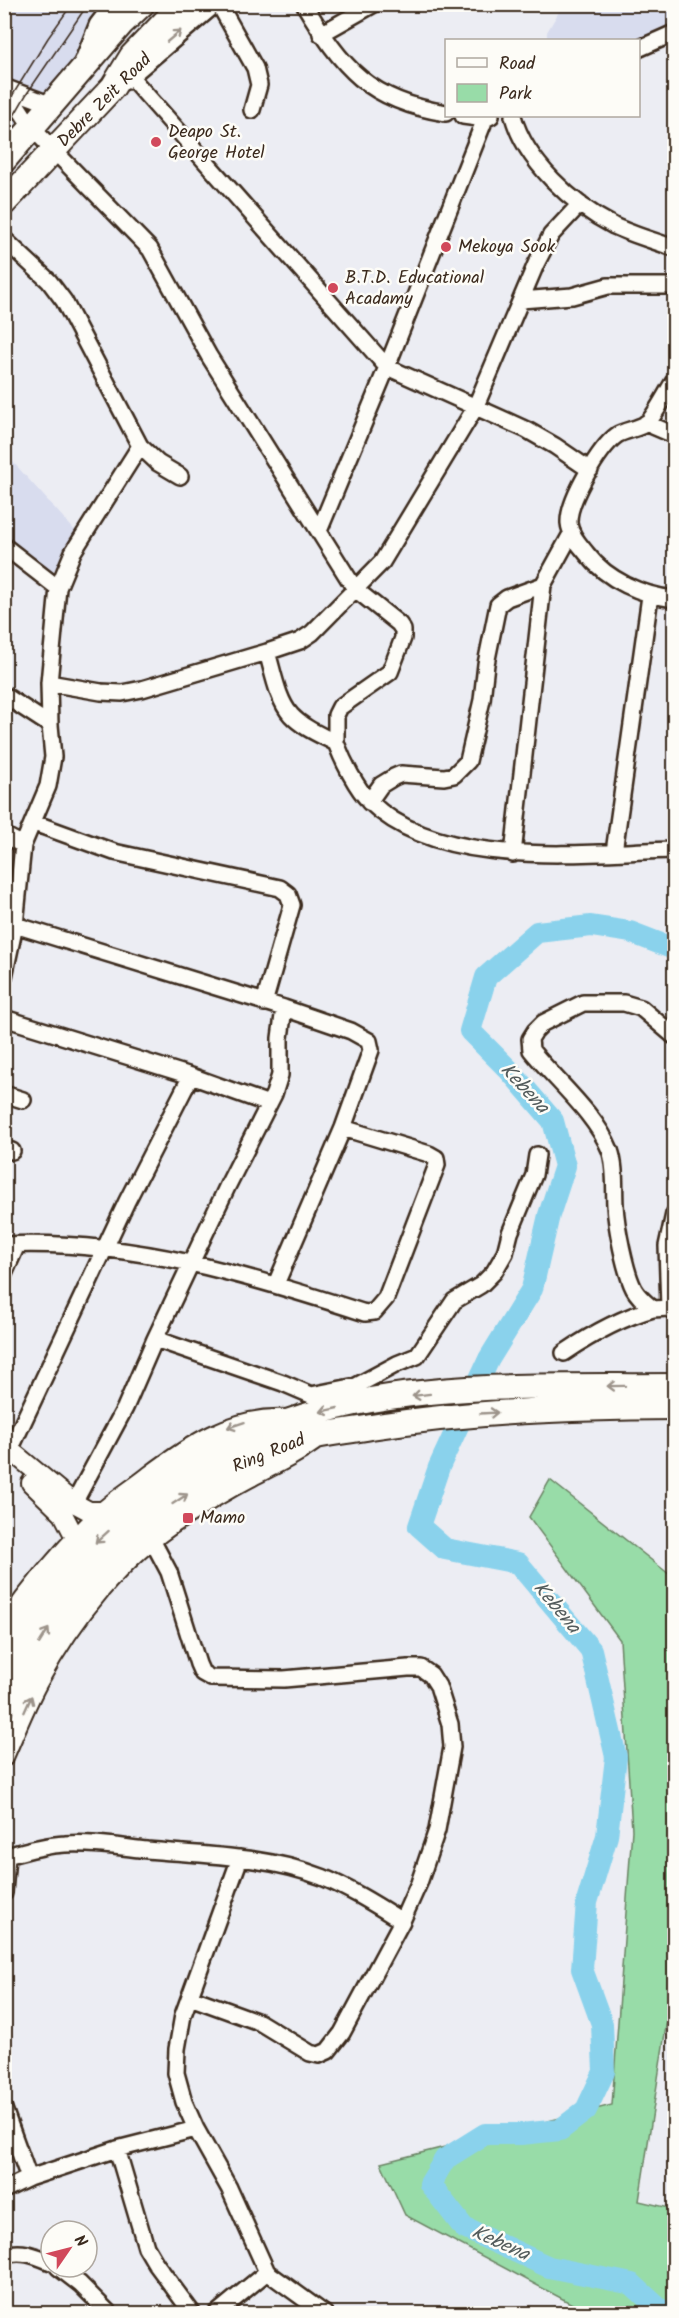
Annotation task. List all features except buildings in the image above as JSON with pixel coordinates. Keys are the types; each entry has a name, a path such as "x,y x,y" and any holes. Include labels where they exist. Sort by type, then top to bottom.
{"main road":[{"path":"84,67 100,26 117,4"},
{"name":"Debre Zeit Road","path":"4,160 122,23 142,4"},
{"path":"121,81 132,56 182,4"},
{"name":"Debre Zeit Road","path":"4,203 121,81 211,4"},
{"name":"Ring Road","path":"4,1666 35,1615 63,1579 124,1517 170,1480 221,1451 294,1420 365,1402 467,1390 675,1386"},
{"name":"Ring Road","path":"4,1705 55,1619 80,1586 117,1547 157,1514 205,1482 252,1458 291,1442 322,1435 472,1413 675,1407"}],"street":[{"path":"219,4 255,68 259,85 252,110"},
{"path":"304,4 321,34 339,58 367,85 428,110 445,113"},
{"path":"321,34 374,4"},
{"path":"640,49 675,33"},
{"path":"121,81 387,367 527,430 590,470"},
{"path":"5,87 52,105"},
{"path":"5,87 32,128 150,249 209,356 355,589 399,624 403,630 403,638 390,672 340,707 336,715 336,743 344,763 369,802 418,833 472,850 513,854 675,850"},
{"path":"319,531 488,117"},
{"path":"513,117 524,143 540,167 580,204 614,226 675,248"},
{"path":"49,683 122,693 142,690 267,652 306,637 382,562 475,408 536,264 551,235 580,204"},
{"path":"4,239 49,281 64,301 140,446 158,463 180,476"},
{"path":"521,300 572,296 608,286 675,286"},
{"path":"675,381 646,423 616,436 590,470 578,491 570,512 569,524 572,534 594,563 608,575 650,596 675,599"},
{"path":"646,423 675,435"},
{"path":"4,977 15,925 23,846 48,786 53,757 49,683 58,588 73,552 140,446"},
{"path":"513,854 543,585 572,534"},
{"path":"4,546 58,588"},
{"path":"369,802 381,785 394,777 402,774 444,777 454,775 468,761 482,700 486,664 498,605 507,598 543,585"},
{"path":"614,852 650,596"},
{"path":"267,652 290,714 305,727 336,743"},
{"path":"4,695 50,725"},
{"path":"34,823 114,852 280,888 288,894 292,904 264,1003"},
{"path":"4,835 23,846"},
{"path":"15,925 284,1008 351,1031 369,1041 371,1050 342,1128 276,1284"},
{"path":"666,1310 642,1300 634,1290 615,1208 614,1171 610,1152 600,1130 531,1050 530,1039 543,1023 583,1003 624,1003 641,1008 675,1036"},
{"path":"74,1503 126,1408 155,1339 269,1104 280,1075 280,1038 284,1008"},
{"path":"4,1018 191,1076 269,1104"},
{"path":"6,1452 127,1201 191,1076"},
{"path":"4,1094 23,1100"},
{"path":"4,1274 11,1245 105,1249 192,1262 276,1284 364,1313 374,1312 386,1298 437,1165 436,1158 342,1128"},
{"path":"155,1339 283,1383 311,1395 356,1386 417,1356 454,1301 481,1285 494,1272 505,1253 510,1233 534,1175 537,1155"},
{"path":"666,1310 667,1246 675,1214"},
{"path":"564,1353 622,1319 666,1310"},
{"path":"4,1627 30,1590 103,1511 190,1446 251,1421 268,1418 294,1420"},
{"path":"4,1757 37,1683 62,1642 89,1603 152,1539 246,1479 300,1452 322,1435"},
{"path":"6,1452 74,1503 89,1510 103,1511"},
{"path":"6,1452 63,1514 76,1539"},
{"path":"152,1539 170,1572 202,1673 211,1678 284,1679 421,1668 431,1675 438,1686 450,1724 452,1748 437,1830 419,1883 402,1921 342,2033 328,2051 319,2055 310,2053 259,2022 190,1997"},
{"path":"4,1893 6,1856 38,1846 67,1843 106,1845 240,1858 296,1869 351,1890 402,1921"},
{"path":"240,1858 183,2015 177,2049 176,2073 184,2102 196,2129 229,2188 267,2272 325,2313"},
{"path":"4,2109 29,2178"},
{"path":"4,2190 29,2178 117,2149 196,2129"},
{"path":"117,2149 146,2247 193,2313"},
{"path":"4,2255 29,2252 39,2257"},
{"path":"216,2313 267,2272"},
{"path":"74,2279 110,2313"}],"shaded area":[{"path":"5,5 133,5 5,136"},
{"path":"563,5 674,5 674,31 640,47 640,39 547,39 547,32"},
{"path":"4,452 78,534 49,578 5,541"}],"green space":[{"path":"550,1480 674,1578 674,1975 639,2201 674,2209 674,2313 589,2313 405,2215 381,2163 612,2105 632,1830 620,1640 529,1517"}],"waterway":[{"name":"Kebena","path":"665,2314 632,2284 549,2267 464,2228 430,2184 445,2159 485,2134 521,2134 560,2130 586,2110 604,2072 602,2024 582,1969 587,1902 607,1836 616,1757 591,1650 518,1563 445,1549 419,1526 439,1467 489,1359 532,1289 549,1215 565,1166 553,1121 509,1070 470,1031 486,977 537,932 591,926 630,932 674,949"}],"tram line":[{"path":"4,109 72,4"},
{"path":"4,133 26,95 88,4"}],"place":[{"name":"Deapo St. George Hotel","path":"156,142"},
{"name":"Mekoya Sook","path":"446,247"},
{"name":"B.T.D. Educational Acadamy","path":"333,288"},
{"name":"Mamo","path":"188,1518"}]}
